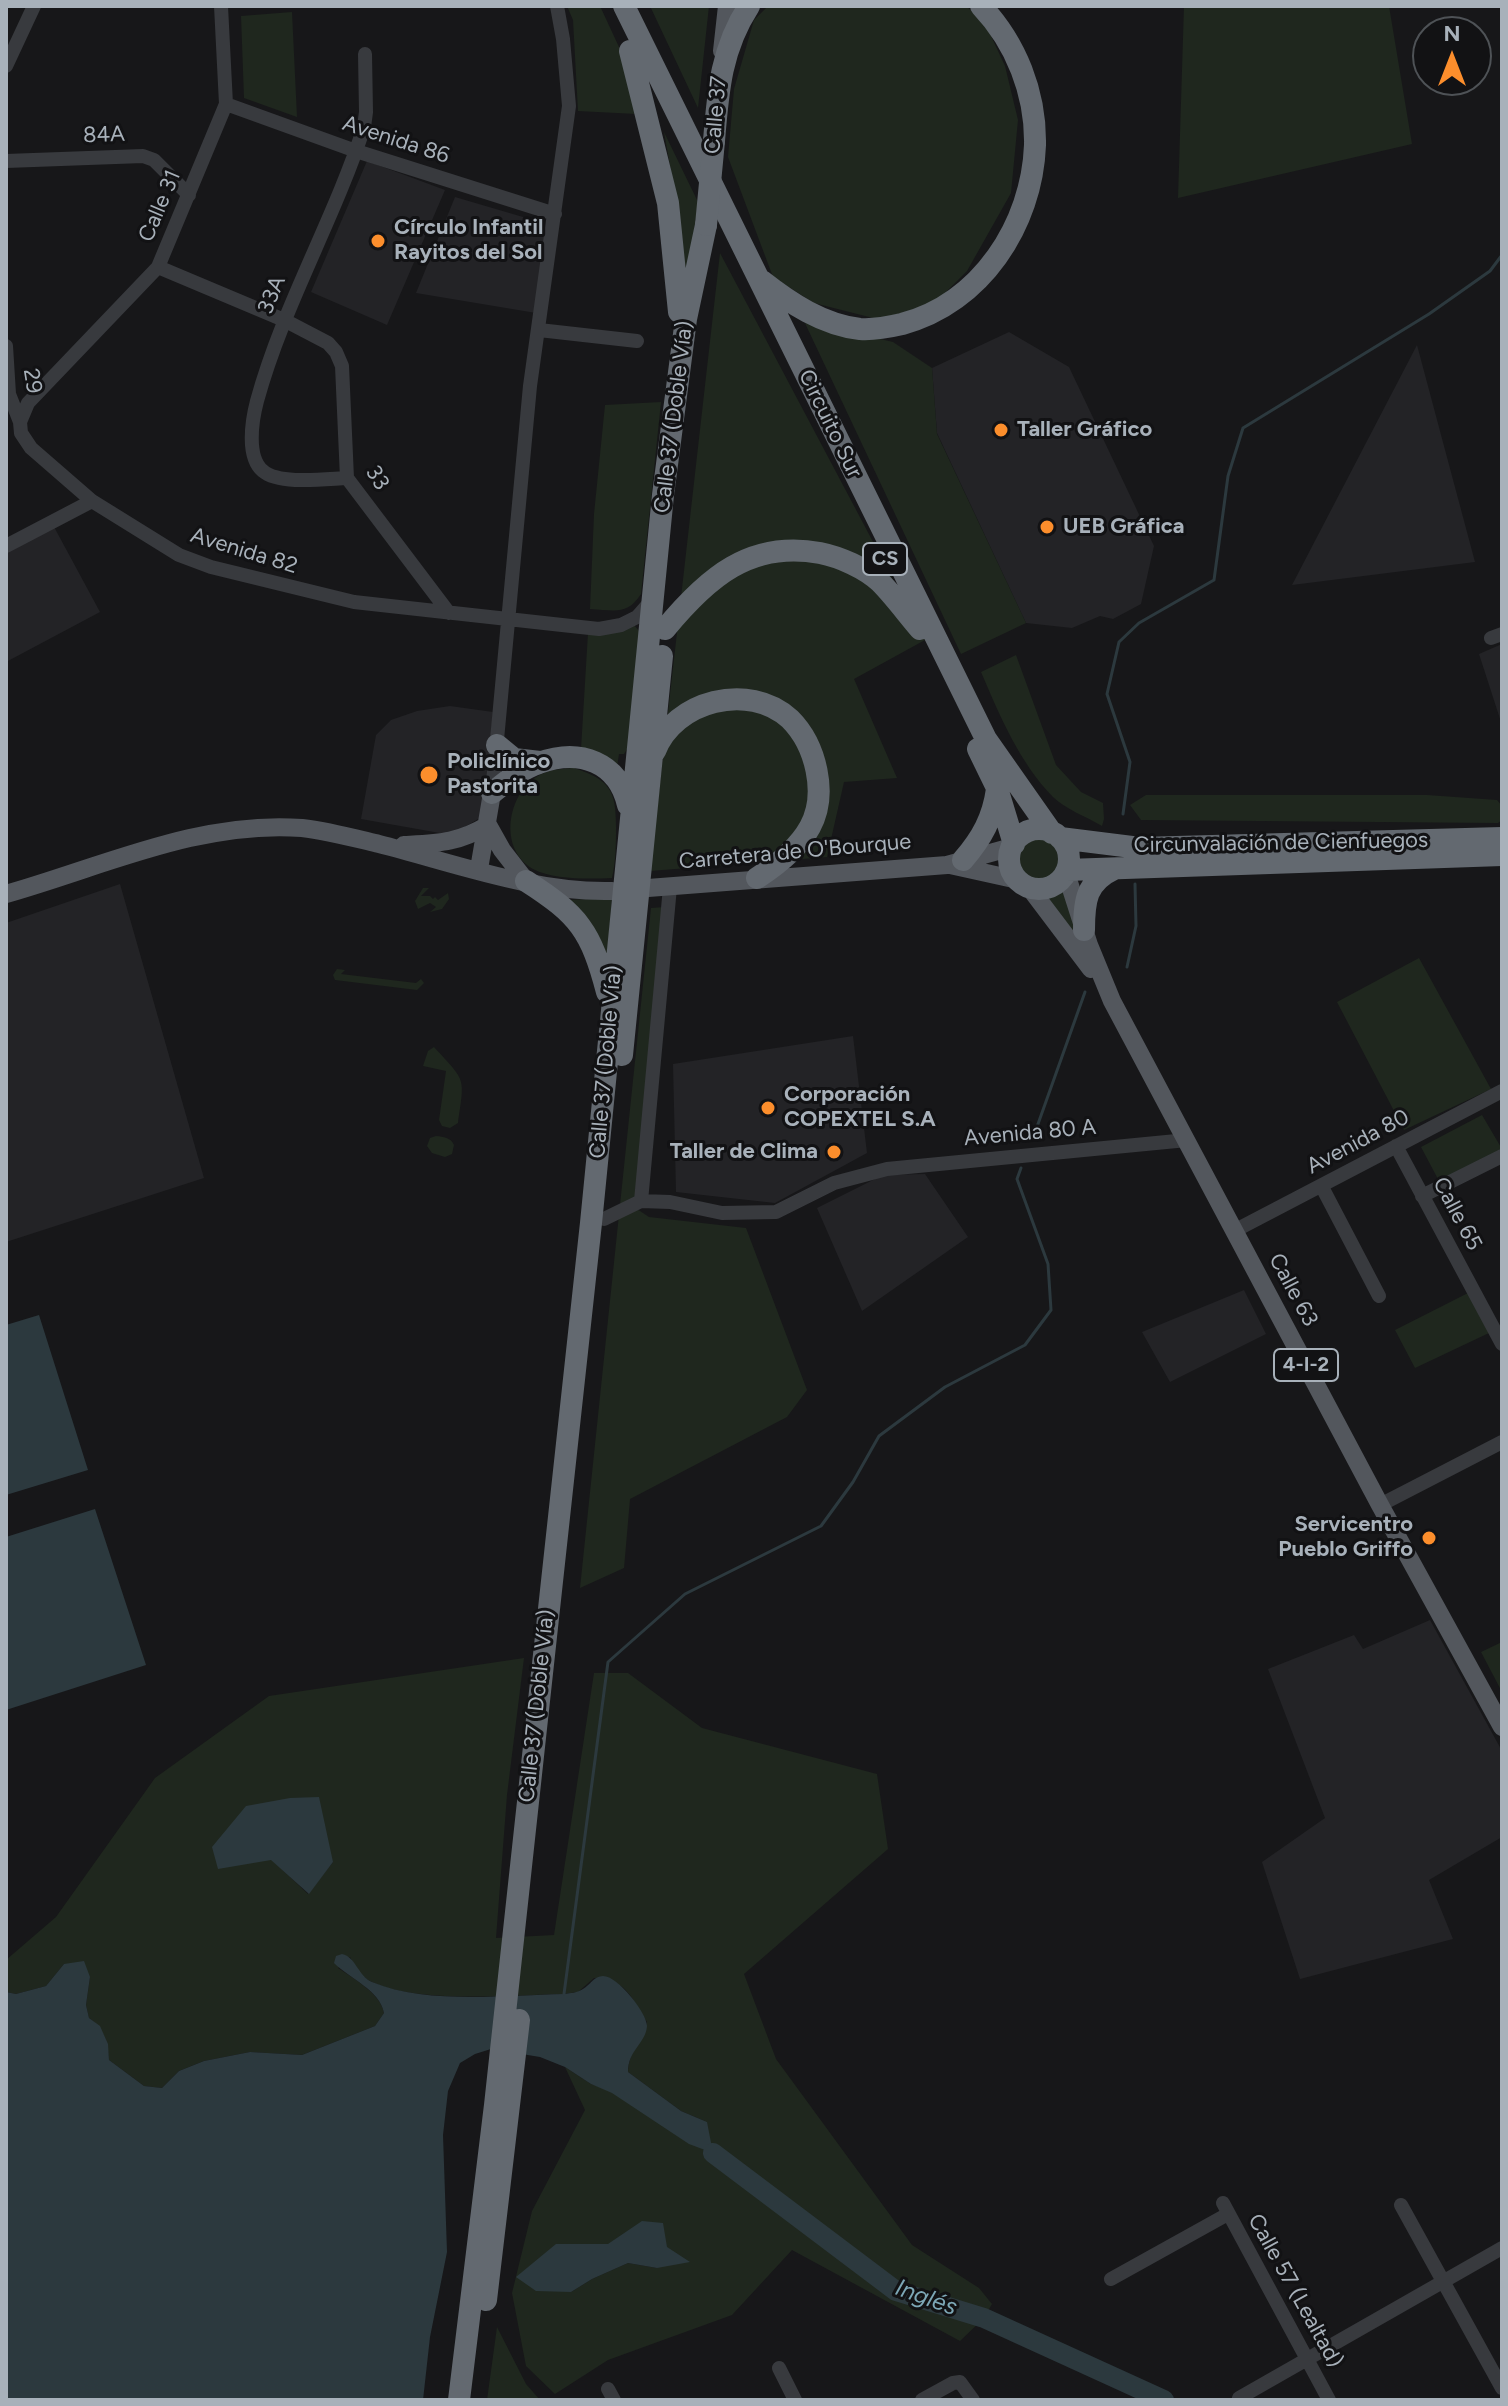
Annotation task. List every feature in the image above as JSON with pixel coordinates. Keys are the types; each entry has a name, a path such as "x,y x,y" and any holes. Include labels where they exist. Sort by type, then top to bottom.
{"highway":[{"name":"Circuito Sur","path":"609,6 920,629 1005,784 1056,835"},
{"name":"Circuito Sur","path":"624,6 986,739 1005,784 1013,846"},
{"path":"720,74 738,22 749,6"},
{"path":"755,275 783,298 815,316 860,329 891,327 918,319 948,306 981,279 1018,219 1029,185 1035,144 1026,82 1016,53 981,6"},
{"path":"630,51 668,203 679,300 679,365"},
{"name":"Calle 37","path":"706,225 720,74"},
{"name":"Calle 37 (Doble Vía)","path":"474,2400 630,815 679,365 706,225"},
{"name":"Calle 37 (Doble Vía)","path":"521,1925 604,1219 706,225"},
{"path":"665,629 687,603 734,565 760,553 786,549 837,556 878,580 920,629"},
{"path":"652,759 665,730 698,706 729,700 746,701 769,707 788,718 802,734 812,753 818,776 815,813 811,826 799,843 775,867 757,878"},
{"path":"497,745 514,759 540,762 572,758 601,764 624,787 630,815"},
{"path":"492,793 515,775 540,762"},
{"path":"955,862 984,833 1005,784 1053,820 1098,844"},
{"name":"Circunvalación de Cienfuegos","path":"1013,846 1027,832 1035,830 1098,844 1159,847 1502,838"},
{"name":"CS","path":"1056,835 1068,853 1066,871"},
{"name":"CS","path":"1013,846 1010,865 1024,884"},
{"name":"Circunvalación de Cienfuegos","path":"1024,884 1046,888 1054,885 1066,871 1502,855"},
{"path":"1084,930 1086,894 1092,883 1116,868"},
{"path":"526,881 559,902 586,932 595,949 611,1007"},
{"name":"Calle 37 (Doble Vía)","path":"459,2400 503,2106"}],"main road":[{"name":"Calle 37","path":"720,74 727,6"},
{"path":"479,869 492,793"},
{"path":"386,846 449,843 470,836 488,825"},
{"path":"488,825 502,850 526,881"},
{"path":"12,890 181,840 252,828 302,828 526,881 574,890 612,891"},
{"name":"Carretera de O'Bourque","path":"648,888 955,862 1013,846"},
{"name":"Carretera de O'Bourque","path":"955,862 1024,884"},
{"name":"Calle 63","path":"1066,871 1084,930 1112,1001"},
{"name":"Calle 63","path":"1024,884 1078,950 1112,1001 1380,1505 1502,1727"}],"street":[{"path":"6,66 34,6"},
{"name":"Calle 31","path":"20,422 28,403 158,267 226,104 221,6"},
{"path":"492,793 530,386 569,106 557,6"},
{"name":"33A","path":"347,478 288,479 262,470 253,458 257,402 284,320 356,151 366,112 365,54"},
{"name":"Avenida 86","path":"226,104 356,151 555,214"},
{"name":"84A","path":"6,161 143,156 154,160 189,195"},
{"name":"33","path":"158,267 284,320 328,343 336,352 342,366 347,478 449,613"},
{"path":"539,330 637,341"},
{"name":"29","path":"6,346 9,394 20,422"},
{"name":"Avenida 82","path":"20,422 21,433 31,448 92,501 168,549 211,567 345,601 599,629 621,625 637,617 654,596"},
{"path":"6,546 92,501"},
{"path":"604,1219 641,1201 670,887"},
{"name":"Avenida 80","path":"1234,1231 1502,1091"},
{"name":"Avenida 80 A","path":"641,1201 670,1202 722,1213 776,1212 834,1183 887,1169 1187,1140"},
{"name":"Calle 65","path":"1396,1146 1502,1344"},
{"path":"1422,1196 1502,1156"},
{"path":"1322,1187 1379,1296"},
{"path":"1380,1505 1502,1442"},
{"path":"1401,2205 1502,2388"},
{"name":"Calle 57 (Lealtad)","path":"1111,2279 1225,2208 1329,2400"},
{"path":"1239,2398 1502,2248"},
{"path":"779,2368 795,2400"},
{"path":"922,2400 960,2382 973,2400"}],"shaded area":[{"path":"567,6 600,6 619,47 636,114 578,111 573,20"},
{"path":"650,6 709,6 698,108"},
{"path":"768,6 966,6 985,23 1005,66 1018,120 1011,193 967,271 932,306 877,319 814,303 773,277 728,157 734,89 754,20"},
{"path":"1184,6 1389,6 1412,144 1178,198"},
{"path":"292,12 297,117 244,98 241,16"},
{"path":"664,132 698,202 686,289 677,205"},
{"name":"Círculo Infantil Rayitos del Sol","path":"367,161 445,190 387,325 311,292"},
{"path":"455,197 540,222 545,234 536,313 416,293"},
{"path":"720,253 925,640 854,679 897,778 844,782 827,857 650,871"},
{"path":"804,321 893,342 932,368 937,434 1026,623 961,654"},
{"path":"1009,332 1069,367 1154,546 1141,604 1113,619 1100,616 1072,628 1026,623 937,433 932,368"},
{"path":"1417,345 1475,562 1292,585"},
{"path":"661,402 641,594 625,609 590,609 594,514 605,405"},
{"path":"53,525 100,612 6,662 6,550"},
{"path":"633,624 641,633 634,738 624,754 619,754 617,767 581,749 588,633"},
{"path":"1502,644 1502,725 1479,654"},
{"path":"1016,655 1056,765 1081,792 1103,803 1102,826 1053,797 1020,754 1003,722 981,672"},
{"name":"Policlínico Pastorita","path":"450,706 493,712 485,815 451,835 361,819 376,735 391,720 417,711"},
{"path":"574,768 596,777 612,795 616,834 612,878 572,878 541,873 522,860 515,849 511,822 519,795 527,784 542,774"},
{"path":"1146,795 1427,795 1497,800 1502,806 1502,820 1498,823 1141,820 1130,805"},
{"path":"1039,837 1055,843 1061,859 1055,875 1039,881 1023,875 1017,859 1023,843"},
{"path":"120,884 204,1178 6,1242 6,923"},
{"path":"423,888 429,888 421,896 438,900 448,893 449,899 442,909 430,912 436,907 430,903 418,909 415,901"},
{"path":"1066,888 1082,944 1044,898"},
{"path":"612,898 607,957 567,900"},
{"path":"665,907 637,1209 649,1217 746,1228 807,1390 787,1417 630,1499 624,1568 580,1588 651,908"},
{"path":"1419,958 1491,1089 1404,1130 1337,1002"},
{"path":"337,969 345,970 341,974 416,983 421,979 424,983 417,990 335,980 333,975"},
{"name":"Corporación COPEXTEL S.A","path":"853,1036 867,1153 775,1203 676,1192 673,1064"},
{"path":"434,1047 461,1080 458,1123 450,1128 442,1126 439,1120 446,1071 423,1066 428,1051"},
{"path":"1482,1115 1502,1149 1439,1181 1421,1147"},
{"path":"436,1136 452,1142 452,1154 445,1157 432,1153 427,1146 430,1138"},
{"path":"925,1174 968,1237 862,1311 817,1208 883,1175"},
{"path":"1244,1290 1266,1334 1170,1382 1142,1332"},
{"path":"1468,1293 1489,1333 1415,1368 1395,1330"},
{"path":"39,1315 88,1470 6,1495 6,1325"},
{"path":"95,1509 146,1665 6,1710 6,1537"},
{"path":"1430,1620 1502,1751 1502,1837 1429,1880 1453,1939 1300,1979 1262,1862 1325,1818 1268,1669 1354,1635 1363,1649"},
{"path":"1502,1642 1502,1692 1481,1652"},
{"path":"524,1658 507,1795 496,1938 554,1935 594,1673 628,1673 702,1728 877,1774 888,1849 744,1974 776,2059 912,2245 979,2288 992,2304 984,2318 960,2341 792,2250 732,2315 608,2360 555,2394 526,2366 512,2293 532,2211 585,2110 565,2067 591,2084 707,2122 681,2111 628,2072 630,2059 647,2022 632,1997 621,1986 594,1978 578,1992 564,1994 465,1996 412,1993 370,1981 361,1974 350,1957 338,1968 366,1987 382,2006 384,2013 375,2026 302,2055 250,2052 204,2061 179,2071 162,2088 144,2086 109,2060 104,2036 89,2018 86,2005 90,1977 64,1964 46,1986 16,1994 6,1992 6,1960 56,1917 155,1778 269,1696","holes":["271,1859 333,1862 308,1894","556,2244 608,2244 657,2268 628,2263 571,2292"]},
{"path":"319,1797 333,1862 309,1894 271,1860 218,1869 212,1847 246,1806 290,1798"},
{"path":"342,1954 351,1959 363,1976 372,1982 417,1994 492,1997 564,1994 581,1990 600,1976 609,1978 631,1996 646,2020 646,2032 631,2058 628,2072 681,2111 707,2122 713,2153 689,2144 612,2093 565,2067 540,2057 491,2049 475,2054 460,2063 448,2091 443,2135 447,2252 430,2337 423,2400 6,2400 6,1992 16,1994 46,1986 64,1964 84,1961 90,1977 86,2005 89,2018 100,2026 108,2044 109,2060 144,2086 162,2088 179,2071 204,2061 250,2052 302,2055 375,2026 384,2013 381,2005 371,1991 334,1963 336,1956"},
{"path":"642,2221 663,2223 667,2247 690,2262 657,2268 628,2263 571,2292 536,2291 516,2277 556,2244 608,2244"},
{"path":"497,2327 526,2384 540,2400 487,2400"}],"waterway":[{"path":"1123,814 1130,762 1107,694 1119,642 1139,623 1214,580 1228,476 1243,428 1429,314 1490,271 1502,255"},
{"path":"1127,967 1136,926 1135,884"},
{"path":"1033,1138 1085,992"},
{"path":"564,1994 608,1662 685,1594 821,1526 853,1482 879,1436 945,1387 1025,1345 1051,1310 1048,1264 1017,1179 1021,1168"},
{"name":"Inglés","path":"713,2153 896,2291 984,2318 1164,2400"}],"place":[{"name":"Círculo Infantil Rayitos del Sol","path":"378,241"},
{"name":"Taller Gráfico","path":"1001,430"},
{"name":"UEB Gráfica","path":"1047,527"},
{"name":"Policlínico Pastorita","path":"429,775"},
{"name":"Corporación COPEXTEL S.A","path":"768,1108"},
{"name":"Taller de Clima","path":"834,1152"},
{"name":"Servicentro Pueblo Griffo","path":"1429,1538"}]}
